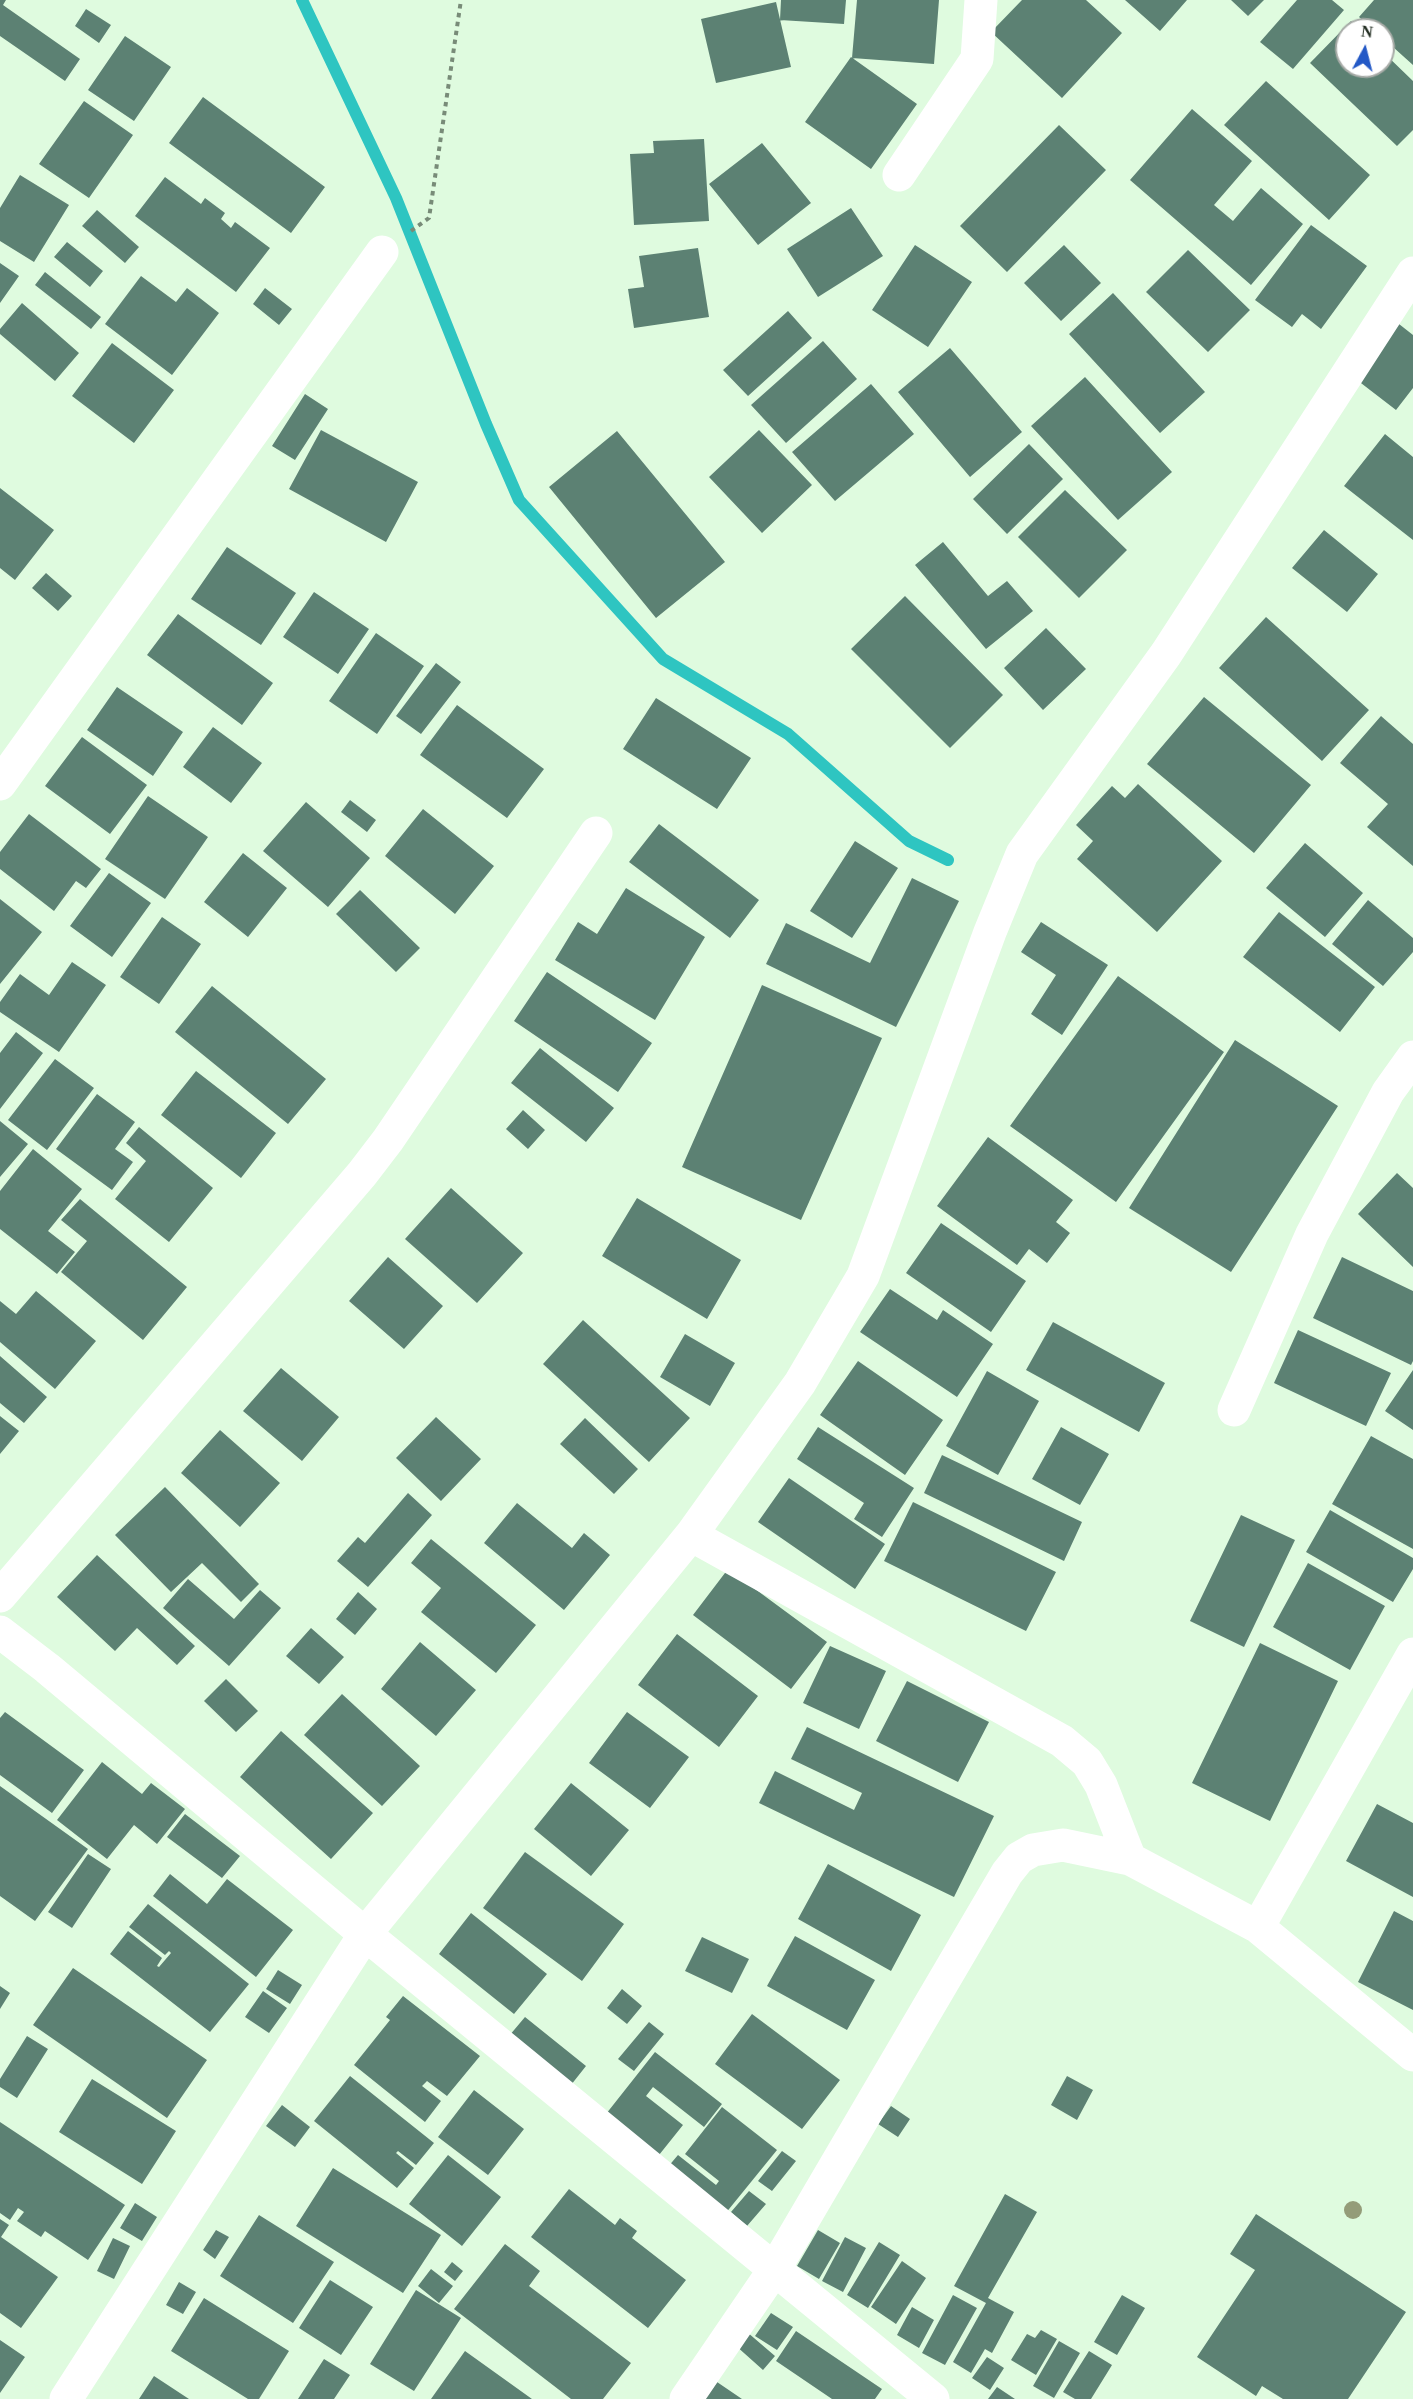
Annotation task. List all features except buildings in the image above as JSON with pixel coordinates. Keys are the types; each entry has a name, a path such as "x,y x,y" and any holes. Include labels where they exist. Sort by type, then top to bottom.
{"street":[{"path":"899,175 977,59 981,0"},
{"path":"0,784 382,252"},
{"path":"66,2399 364,1934 691,1535 800,1383 863,1276 990,932 1022,854 1166,654 1413,273"},
{"path":"0,1596 362,1174 596,833"},
{"path":"1234,1410 1312,1234 1388,1092 1413,1057"},
{"path":"691,1535 1062,1742 1087,1762 1101,1785 1130,1859"},
{"path":"0,1632 47,1668 364,1934 933,2399"},
{"path":"1258,1927 1413,1654"},
{"path":"686,2399 774,2270 1007,1873 1019,1858 1033,1850 1063,1845 1130,1859 1258,1927 1413,2055"}],"path":[{"path":"429,218 461,0"}],"waterway":[{"path":"302,0 396,198 486,424 519,500 663,659 788,734 909,841 948,860"}]}
